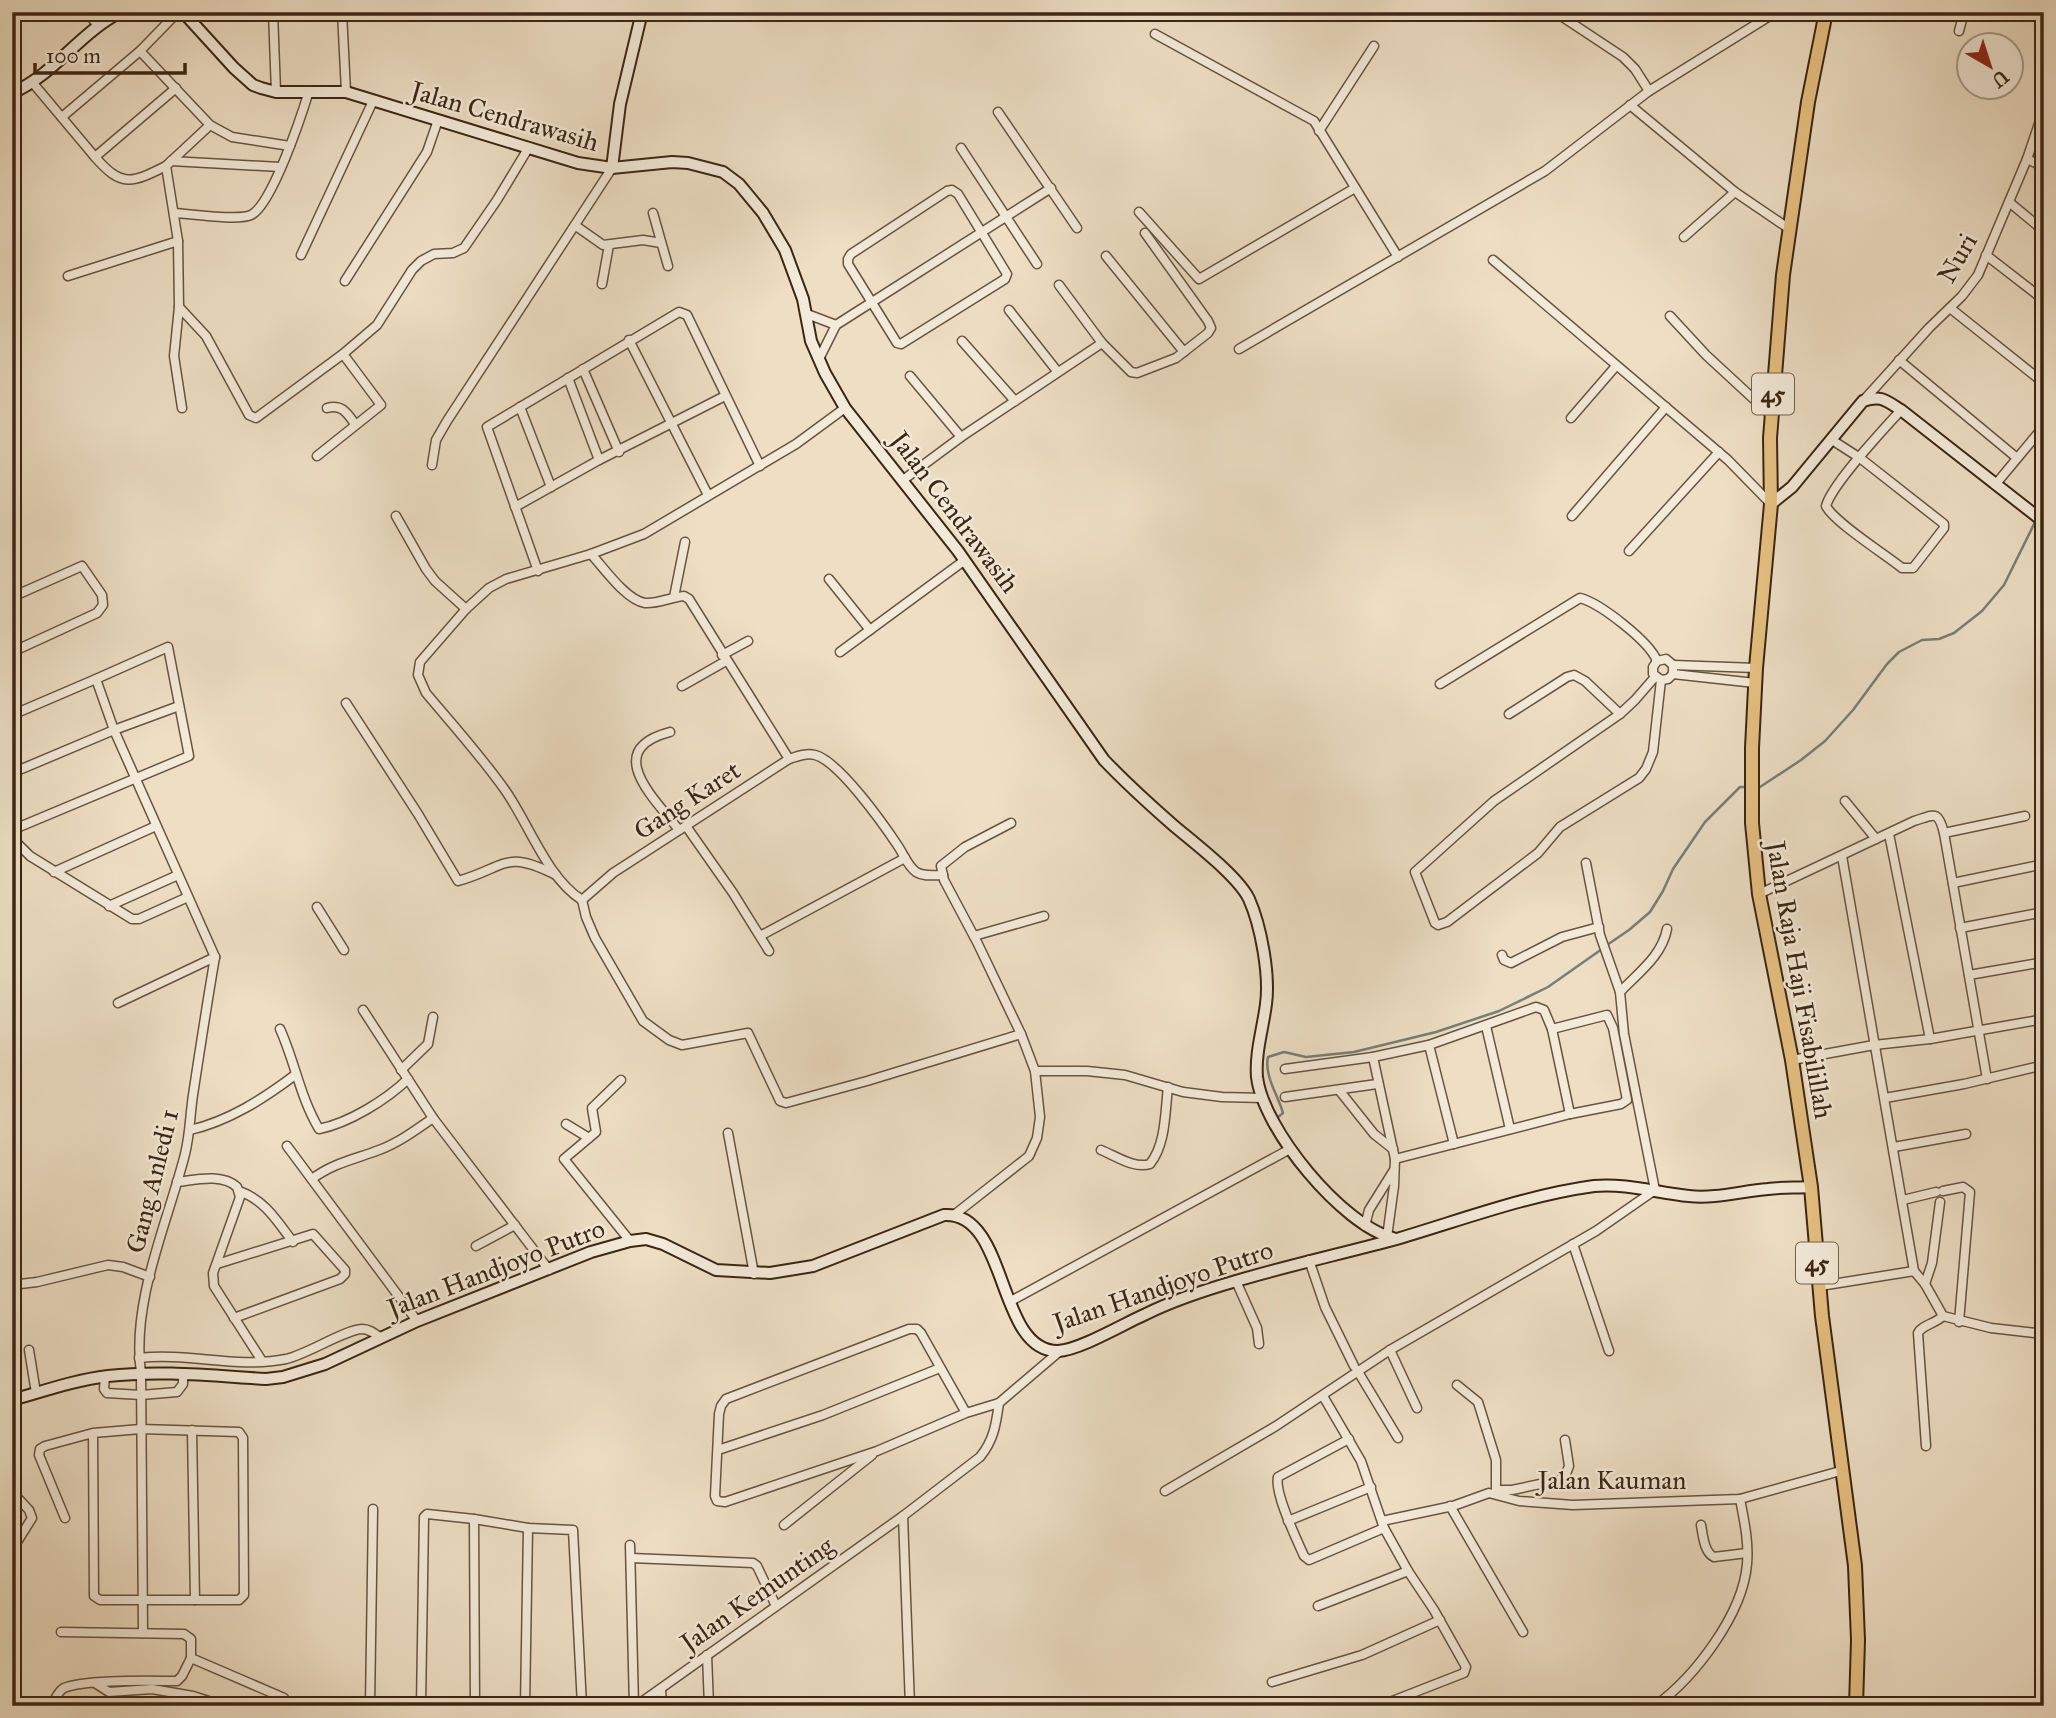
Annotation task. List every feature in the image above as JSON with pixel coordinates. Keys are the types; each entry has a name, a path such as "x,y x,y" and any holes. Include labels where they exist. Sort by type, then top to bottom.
{"main road":[{"name":"Jalan Raja Haji Fisabilillah","path":"1826,12 1808,102 1788,228 1771,415 1771,504 1755,683 1752,823 1759,894 1792,1060 1811,1187 1820,1286 1858,1601 1856,1706"}],"street":[{"path":"88,12 97,25"},
{"path":"22,88 97,25 121,12"},
{"path":"62,117 140,51 181,12 245,79 261,88 276,92 273,12"},
{"path":"342,12 346,92"},
{"path":"432,465 436,440 447,421 612,169 620,104 642,12"},
{"path":"1555,12 1623,57 1649,91"},
{"path":"1239,349 1545,171 1649,91 1776,12"},
{"path":"1959,31 1964,12"},
{"path":"2026,12 2044,20"},
{"path":"1155,34 1314,121 1398,257"},
{"path":"1319,131 1374,46"},
{"path":"140,51 210,125 232,137 290,146"},
{"path":"12,79 62,117 105,169 125,181 135,181 168,164 210,125"},
{"path":"95,157 176,88"},
{"path":"175,213 239,217 254,214 265,199 290,146 309,91"},
{"name":"Jalan Cendrawasih","path":"276,92 346,92 578,163 612,169 672,162 688,163 714,168 733,178 763,214 785,250 797,279 811,341 845,408 965,560 1104,760 1128,785 1223,868 1248,898 1257,926 1266,974 1267,1000 1257,1075 1263,1098 1290,1149 1325,1192 1365,1226 1392,1238"},
{"path":"301,256 373,101"},
{"path":"1630,105 1735,192 1788,228"},
{"name":"Nuri","path":"1863,401 1970,287 2027,159 2044,109"},
{"path":"998,111 1077,228"},
{"path":"345,281 427,152 438,120"},
{"path":"179,307 206,337 249,415 254,418 342,354 380,321 417,264 434,254 460,250 468,243 528,147"},
{"path":"961,148 1037,264"},
{"path":"2027,159 2044,167"},
{"path":"168,164 280,167"},
{"path":"168,164 178,241 179,307 174,356 182,408"},
{"path":"819,359 836,325 1051,188"},
{"path":"1139,212 1199,279 1355,188"},
{"path":"952,190 958,194 980,231 1005,269 1006,279 901,344 897,343 892,339 873,302 848,264 848,259 947,191 952,190"},
{"path":"1684,237 1735,192"},
{"path":"2008,202 2044,231"},
{"path":"653,213 668,265"},
{"path":"576,226 595,240 609,245 637,240 661,243"},
{"path":"1059,285 1102,343 1130,372 1144,372 1184,352 1211,328 1145,233"},
{"path":"68,276 178,241"},
{"path":"602,284 609,245"},
{"path":"1986,255 2044,300"},
{"path":"1106,256 1184,352"},
{"path":"1493,260 1719,452 1771,504 1792,487 1863,401 1875,397 1885,399 1901,410 2044,522"},
{"path":"1950,308 2044,383"},
{"path":"1009,310 1057,372"},
{"path":"538,571 486,428 679,312 683,312 760,466"},
{"path":"807,314 836,325"},
{"path":"1670,316 1706,355 1771,415"},
{"path":"629,340 708,495"},
{"path":"962,341 1015,401"},
{"path":"903,480 961,437 1102,343"},
{"path":"317,456 381,405 342,354"},
{"path":"1899,360 2017,458"},
{"path":"1571,418 1616,366"},
{"path":"583,369 619,452"},
{"path":"910,376 961,437"},
{"path":"568,378 599,460"},
{"path":"515,507 599,460 725,397"},
{"path":"327,408 336,406 343,409 355,424"},
{"path":"520,407 551,487"},
{"path":"1573,516 1666,407"},
{"path":"845,408 807,437 644,534 591,554 506,579 489,588 466,609 420,662 420,683 517,806 556,876 570,892 582,900 595,938 637,1013 643,1021 676,1043 682,1045 748,1033 779,1101 786,1103 1021,1034"},
{"path":"1832,440 1860,458 1944,524 1944,528 1913,568 1902,568 1827,509 1832,493 1860,458 1901,410"},
{"path":"1995,485 2044,426"},
{"path":"1629,551 1719,452"},
{"path":"396,516 431,575 466,609"},
{"path":"674,597 685,542"},
{"path":"591,554 630,597 647,603 684,596 689,599 789,759 803,754 817,755 830,763 878,818 918,873 942,870 965,848 1011,824"},
{"path":"841,652 965,560"},
{"path":"12,597 82,566 102,595 101,609 12,652"},
{"path":"829,579 870,630"},
{"path":"1440,684 1580,598 1596,606 1637,636 1655,655 1657,661 1653,670 1658,678 1651,760 1639,778 1560,827 1538,853 1447,922 1438,925 1415,872 1493,802 1620,713 1658,678 1668,679 1673,669"},
{"path":"682,686 748,642"},
{"path":"12,715 167,647 189,756 12,830"},
{"path":"1657,661 1666,659 1673,669 1755,683"},
{"path":"1673,669 1756,668"},
{"path":"1509,714 1574,675 1585,681 1620,713"},
{"path":"96,679 114,730 215,957 118,1003"},
{"path":"346,703 458,881 513,860 539,867 556,876"},
{"path":"12,773 179,706"},
{"path":"670,732 652,736 646,741 640,750 636,771 646,790 683,828 769,951"},
{"name":"Gang Karet","path":"582,900 613,873 789,759"},
{"path":"1845,801 1877,839"},
{"path":"1759,894 1914,821 1934,815 1941,819 1987,1079"},
{"path":"1944,833 2025,816"},
{"path":"54,872 156,826"},
{"path":"1889,834 1930,1039"},
{"path":"12,838 30,856 132,919 139,919 188,897"},
{"path":"1842,856 1914,1271 1925,1284 1943,1316 2005,1331 2044,1334"},
{"path":"760,936 905,858"},
{"path":"1165,1491 1323,1396 1356,1368 1573,1244 1655,1191 1629,1060 1620,992 1599,928 1586,863"},
{"path":"1953,883 2044,864"},
{"path":"942,870 1021,1034 1035,1071 1040,1117 1037,1138 1029,1156 954,1215"},
{"path":"109,906 178,875"},
{"path":"317,907 344,950"},
{"path":"1960,928 2044,912"},
{"path":"974,936 1044,916"},
{"path":"1502,955 1504,960 1511,963 1562,937 1599,928"},
{"path":"1620,992 1657,954 1667,929"},
{"name":"Gang Anledi 1","path":"143,1633 139,1358 150,1277 190,1130 215,957"},
{"path":"1969,975 2044,961"},
{"path":"1285,1069 1373,1057 1429,1045 1536,1007 1544,1010 1552,1028 1570,1114"},
{"path":"363,1010 433,1118 549,1270"},
{"path":"1395,1159 1570,1114 1621,1104 1627,1100 1613,1028 1607,1015 1552,1028"},
{"path":"401,1069 428,1044 433,1017"},
{"path":"1792,1060 2044,1019"},
{"path":"1486,1026 1510,1129"},
{"path":"280,1029 290,1051 295,1075 319,1129 329,1127 375,1105 408,1079"},
{"path":"1429,1045 1454,1144"},
{"path":"1373,1057 1395,1159 1392,1238"},
{"path":"1885,1098 1987,1079 2044,1065"},
{"path":"1035,1071 1087,1071 1125,1075 1183,1093 1263,1098"},
{"path":"190,1130 223,1121 295,1075"},
{"path":"621,1080 592,1108 596,1130 564,1159 630,1241"},
{"path":"1285,1097 1377,1084"},
{"path":"1101,1150 1131,1163 1143,1166 1150,1164 1158,1150 1163,1130 1168,1087"},
{"path":"1339,1090 1374,1134 1393,1149"},
{"path":"312,1179 346,1160 399,1140 433,1118"},
{"path":"566,1124 589,1138"},
{"path":"728,1133 754,1274"},
{"path":"1894,1147 1966,1134"},
{"path":"287,1146 417,1321"},
{"path":"1009,1301 1290,1149"},
{"path":"1365,1226 1369,1210 1394,1170"},
{"path":"177,1182 227,1180 234,1183 239,1191 240,1197 213,1273 214,1286 262,1361"},
{"name":"Jalan Handjoyo Putro","path":"12,1400 62,1385 106,1376 183,1375 266,1380 283,1377 325,1364 417,1321 592,1252 646,1239 663,1244 716,1270 754,1274 813,1266 944,1215 954,1215 977,1229 983,1237 1009,1301 1027,1335 1034,1342 1060,1351 1150,1312 1236,1281 1551,1193 1598,1186 1710,1196 1770,1188 1811,1187"},
{"path":"1903,1200 1963,1187 1970,1192 1959,1322"},
{"path":"239,1191 257,1198 293,1242"},
{"path":"1925,1284 1932,1263 1940,1202"},
{"path":"476,1246 515,1225"},
{"path":"217,1265 313,1234 345,1270 345,1275 340,1279 234,1318"},
{"path":"1573,1244 1609,1351"},
{"path":"92,1258 94,1267"},
{"path":"1309,1260 1325,1307 1356,1368 1398,1438"},
{"path":"12,1285 37,1282 108,1265 123,1267 150,1277"},
{"path":"1820,1286 1914,1271"},
{"path":"1236,1281 1257,1328 1259,1344"},
{"path":"1926,1446 1917,1333 1943,1316"},
{"path":"966,1413 919,1330 909,1329 726,1399 719,1414 715,1496 721,1503 877,1451 966,1413 999,1403 1060,1351"},
{"path":"139,1358 162,1355 246,1363 285,1359 354,1331 370,1331 381,1338"},
{"path":"29,1350 36,1393"},
{"path":"1390,1350 1417,1408"},
{"path":"718,1450 822,1415 940,1368"},
{"path":"106,1376 104,1389 107,1393 141,1395 177,1392 183,1384 183,1375"},
{"path":"1457,1385 1478,1402 1496,1460 1497,1492 1564,1479 1569,1466 1565,1440"},
{"path":"1323,1396 1362,1461 1383,1524 1408,1571 1465,1664 1464,1673 1382,1705"},
{"name":"Jalan Kemunting","path":"635,1706 903,1516 980,1457 995,1430 999,1403"},
{"path":"65,1518 39,1455 40,1449 93,1433 141,1429 239,1432 243,1438 244,1595 239,1600 100,1600 94,1596 93,1433"},
{"path":"192,1430 195,1600"},
{"path":"1349,1439 1278,1477 1278,1488 1289,1521 1371,1487"},
{"path":"784,1525 877,1451"},
{"name":"Jalan Kauman","path":"1289,1521 1304,1556 1309,1560 1383,1524 1489,1493 1497,1492 1519,1501 1573,1505 1740,1499 1844,1470"},
{"path":"12,1492 29,1510 32,1518 12,1550"},
{"path":"1655,1706 1689,1677 1707,1655 1727,1621 1742,1586 1747,1553 1740,1499"},
{"path":"1450,1506 1523,1632"},
{"path":"370,1706 373,1509"},
{"path":"421,1706 424,1517 427,1514 528,1528 572,1529 583,1706 570,1706"},
{"path":"903,1516 910,1706"},
{"path":"474,1519 475,1705"},
{"path":"1701,1525 1710,1556 1747,1553"},
{"path":"525,1706 528,1528"},
{"path":"630,1545 635,1706"},
{"path":"631,1558 753,1563 757,1566 776,1606"},
{"path":"1318,1606 1408,1571"},
{"path":"1272,1682 1362,1655 1440,1620"},
{"path":"51,1706 66,1687 95,1683 177,1681 191,1658 191,1639 188,1636 61,1632"},
{"path":"708,1655 709,1706"},
{"path":"191,1658 284,1698 287,1706"},
{"path":"95,1683 109,1692 152,1689 193,1696 224,1706"},
{"path":"661,1689 662,1706"},
{"path":"402,1706 509,1706"}],"waterway":[{"path":"1755,787 1760,787 1825,741 1899,652 1922,640 1939,639 1954,633 1982,611 2004,585 2036,520"},
{"path":"1607,945 1650,912 1673,869 1705,822 1740,787 1748,787"},
{"path":"1277,1118 1283,1113 1270,1078 1268,1057 1284,1052 1306,1057 1354,1052 1436,1032 1499,1011 1548,987 1602,949"}]}
